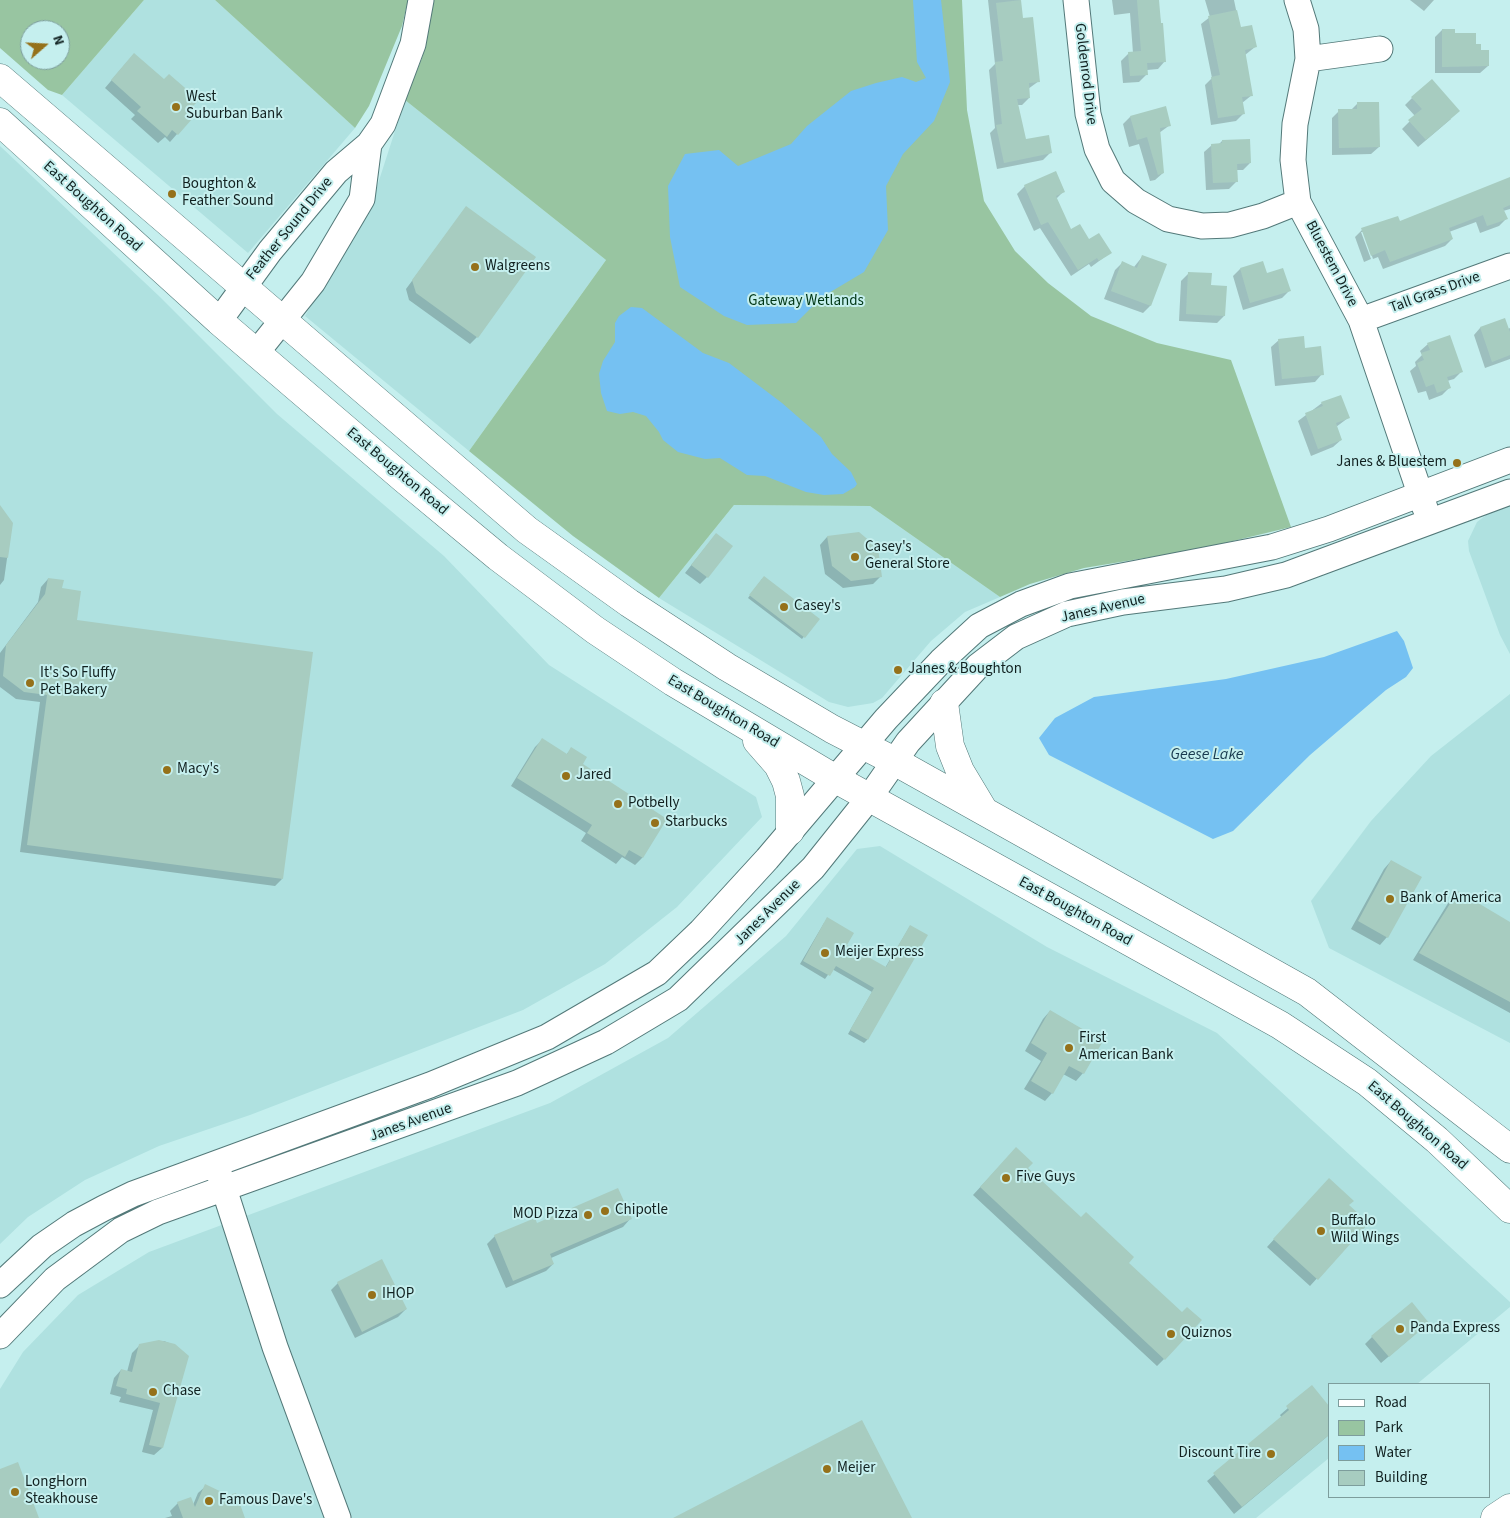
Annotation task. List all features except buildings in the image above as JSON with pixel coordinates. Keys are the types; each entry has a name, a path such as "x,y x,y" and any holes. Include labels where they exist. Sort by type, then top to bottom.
{"main road":[{"path":"0,78 282,322 527,530 629,603 726,668 832,729 864,744 1307,992 1510,1149"},
{"name":"East Boughton Road","path":"0,122 220,321 404,479 498,557 595,630 673,682 834,778 1280,1025 1367,1082 1437,1140 1510,1209"},
{"path":"944,703 950,746 960,771 987,814"},
{"path":"741,723 778,765 786,781 790,796 790,831"},
{"path":"1496,1518 1510,1508"}],"street":[{"name":"Feather Sound Drive","path":"220,321 270,251 336,172 370,144 383,124 413,44 422,0"},
{"name":"Goldenrod Drive","path":"1076,0 1088,114 1097,149 1113,181 1136,201 1168,220 1202,226 1230,225 1263,216 1298,202"},
{"name":"Bluestem Drive","path":"1297,0 1306,29 1308,59 1295,124 1293,160 1298,202 1360,320 1429,522"},
{"path":"1308,59 1380,49"},
{"name":"Feather Sound Drive","path":"257,352 313,282 362,199 370,144"},
{"name":"Tall Grass Drive","path":"1360,320 1510,266"},
{"name":"Janes Avenue","path":"0,1285 42,1246 74,1224 133,1194 430,1085 547,1037 590,1014 657,973 701,931 864,744 941,660 979,626 1022,604 1070,586 1104,578 1174,568 1272,547 1329,529 1510,460"},
{"name":"Janes Avenue","path":"0,1336 55,1279 121,1230 158,1212 483,1097 606,1042 678,999 726,955 814,868 896,762 908,742 978,666 1016,637 1068,614 1123,602 1226,589 1286,575 1510,492"},
{"path":"216,1165 275,1347 338,1518"}],"shaded area":[{"path":"144,0 215,0 355,128 248,253 62,95"},
{"path":"405,100 606,260 469,451 305,316 373,199"},
{"path":"0,146 160,297 277,414 444,556 549,665 756,797 762,817 677,907 605,964 523,1010 250,1115 159,1146 85,1180 28,1217 0,1244"},
{"path":"734,505 870,506 1000,597 965,612 931,641 882,698 873,703 848,707 829,702 659,598"},
{"path":"1510,505 1510,654 1500,635 1469,551 1468,541 1477,522 1489,513"},
{"path":"1510,694 1510,1043 1329,948 1311,901 1371,821 1431,756"},
{"path":"880,846 1047,947 1217,1033 1510,1302 1510,1307 1418,1383 1328,1383 1328,1459 1256,1518 0,1518 0,1389 23,1352 78,1295 149,1252 550,1103 668,1038 786,936 857,849"}],"green space":[{"path":"0,0 144,0 62,95 48,90 25,70 70,70 70,20 20,20 20,66 0,48"},
{"path":"215,0 408,0 402,26 369,106 355,128"},
{"name":"Gateway Wetlands","path":"434,0 962,0 967,110 984,201 1015,251 1048,283 1091,316 1157,343 1231,360 1291,527 1200,549 1084,568 1030,584 1000,597 870,506 734,505 659,598 573,536 469,451 606,260 405,100 422,58"}],"water":[{"path":"913,0 941,0 950,82 934,121 903,154 886,186 888,230 864,272 822,297 796,323 747,325 724,316 680,287 670,237 668,186 685,154 719,150 738,166 791,144 807,126 851,91 902,77 916,82 926,78 917,62"},
{"path":"631,307 642,308 703,353 729,363 782,403 821,437 832,454 851,472 857,484 855,487 843,494 824,495 806,492 765,476 747,475 720,458 705,459 678,452 663,440 646,416 633,412 620,414 607,411 601,393 599,374 603,361 615,342 615,323 619,316"},
{"name":"Geese Lake","path":"1397,631 1404,641 1413,668 1406,677 1386,690 1310,755 1233,831 1213,839 1049,755 1039,738 1055,718 1094,697 1226,679 1324,657"}],"place":[{"name":"West Suburban Bank","path":"176,107"},
{"name":"Boughton & Feather Sound","path":"172,194"},
{"name":"Walgreens","path":"475,267"},
{"name":"Janes & Bluestem","path":"1457,463"},
{"name":"Casey's General Store","path":"855,557"},
{"name":"Casey's","path":"784,607"},
{"name":"Janes & Boughton","path":"898,670"},
{"name":"It's So Fluffy Pet Bakery","path":"30,683"},
{"name":"Macy's","path":"167,770"},
{"name":"Jared","path":"566,776"},
{"name":"Potbelly","path":"618,804"},
{"name":"Starbucks","path":"655,823"},
{"name":"Bank of America","path":"1390,899"},
{"name":"Meijer Express","path":"825,953"},
{"name":"First American Bank","path":"1069,1048"},
{"name":"Five Guys","path":"1006,1178"},
{"name":"Chipotle","path":"605,1211"},
{"name":"MOD Pizza","path":"588,1215"},
{"name":"Buffalo Wild Wings","path":"1321,1231"},
{"name":"IHOP","path":"372,1295"},
{"name":"Panda Express","path":"1400,1329"},
{"name":"Quiznos","path":"1171,1334"},
{"name":"Chase","path":"153,1392"},
{"name":"Discount Tire","path":"1271,1454"},
{"name":"Meijer","path":"827,1469"},
{"name":"LongHorn Steakhouse","path":"15,1492"},
{"name":"Famous Dave's","path":"209,1501"}]}
